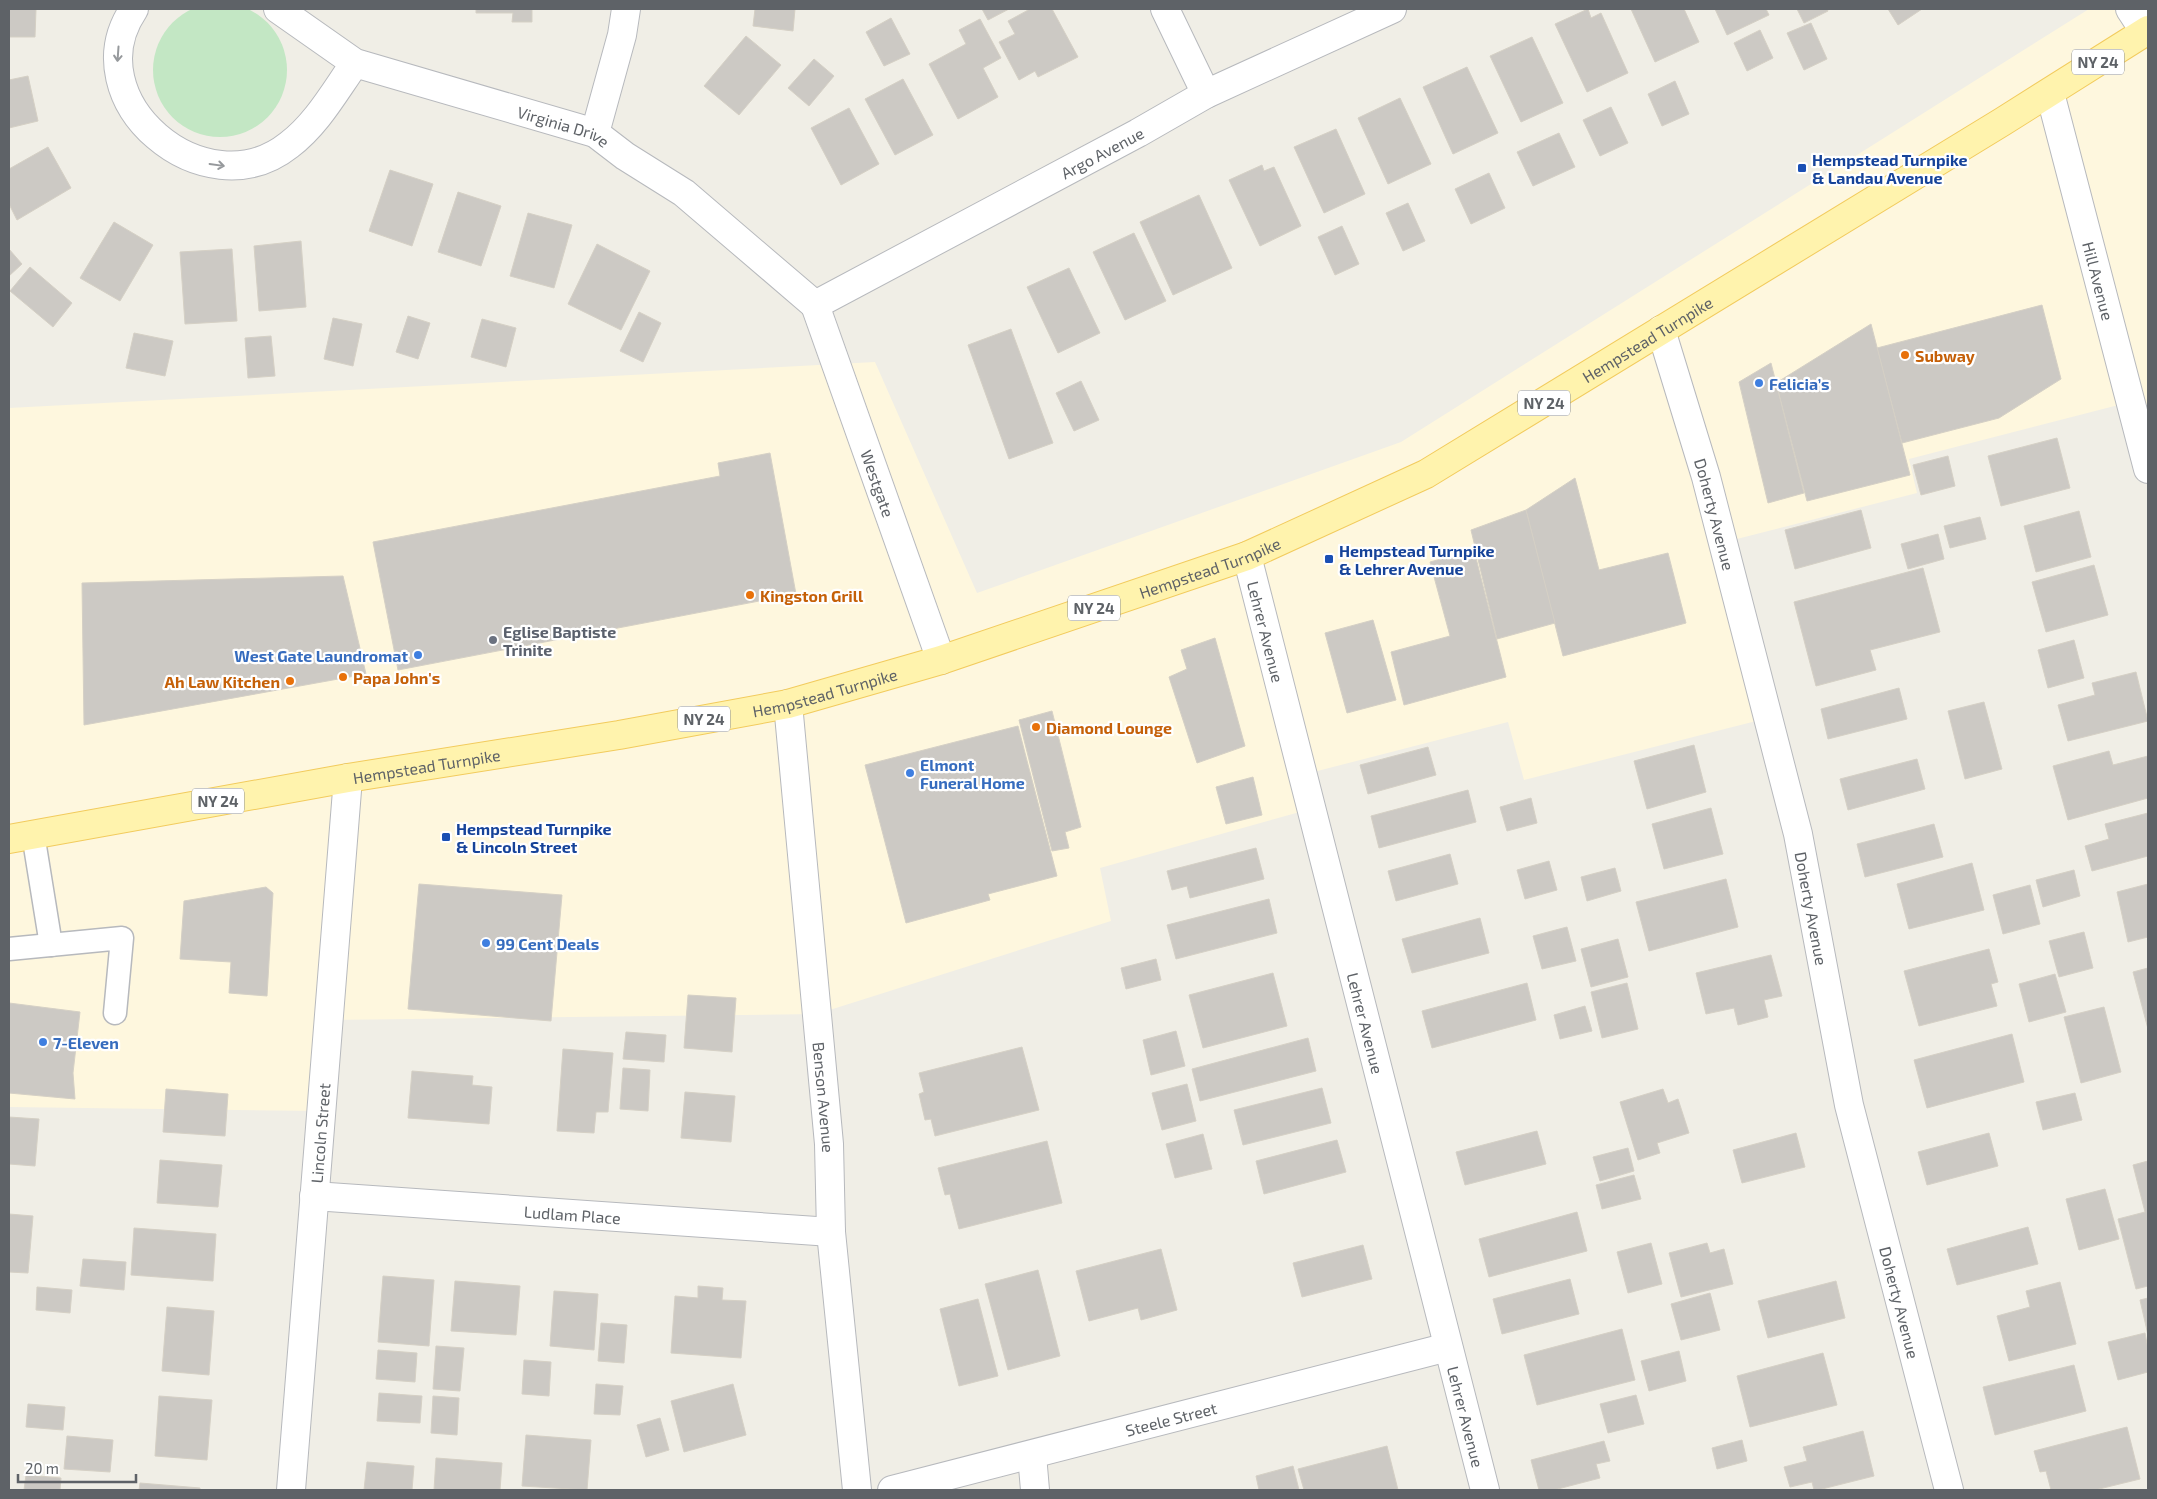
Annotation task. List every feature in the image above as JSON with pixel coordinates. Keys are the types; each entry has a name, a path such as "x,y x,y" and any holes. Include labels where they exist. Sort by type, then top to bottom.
{"main road":[{"name":"Hempstead Turnpike","path":"21,836 348,778 619,735 788,704 941,660 1247,556 1426,474 2050,93 2147,31"}],"street":[{"path":"134,9 128,17 118,43 117,65 124,91 138,116 154,136 174,150 211,164 230,166 254,164 288,146 316,120 355,63"},
{"name":"Virginia Drive","path":"278,9 355,63 596,133 626,156 684,193 815,305"},
{"path":"596,133 622,35 626,9"},
{"path":"1164,9 1206,94"},
{"name":"Argo Avenue","path":"815,305 1206,94 1392,9"},
{"path":"2130,9 2147,31"},
{"name":"Hill Avenue","path":"2050,93 2148,468"},
{"name":"Westgate","path":"815,305 941,660"},
{"name":"Doherty Avenue","path":"1661,330 1706,477 1798,834 1849,1105 1949,1490"},
{"name":"Lehrer Avenue","path":"1247,556 1485,1490"},
{"name":"Benson Avenue","path":"788,704 829,1144 831,1232 857,1490"},
{"name":"Lincoln Street","path":"290,1490 348,778"},
{"name":"Ludlam Place","path":"314,1196 831,1232"},
{"name":"Steele Street","path":"892,1490 1448,1347"},
{"path":"1032,1455 1035,1490"}],"lane":[{"path":"21,836 51,945"},
{"path":"9,949 122,938 116,1013"}],"shaded area":[{"path":"2089,9 2148,9 2148,455 2134,401 1909,459 1917,493 1729,541 1772,717 1524,780 1508,722 1298,776 1307,810 1100,868 1111,921 817,1014 329,1020 321,1111 9,1107 9,408 875,362 977,593 1401,442"}],"green space":[{"path":"220,3 246,8 257,14 267,23 276,33 282,44 287,70 282,96 276,107 267,117 257,126 246,132 220,137 194,132 183,126 173,117 164,107 158,96 153,70 158,44 164,33 173,23 183,14 194,8"}],"building":[{"path":"9,9 36,9 35,37 9,37"},
{"path":"476,9 532,9 532,22 512,22 513,13 476,13"},
{"path":"755,9 795,9 793,31 753,26"},
{"path":"982,9 1009,9 988,20"},
{"path":"1030,9 1052,9 1078,57 1038,77 1035,71 1019,80 999,42 1015,34 1008,21"},
{"path":"1588,9 1591,18 1601,13 1628,73 1587,92 1555,24"},
{"path":"1631,9 1684,9 1699,42 1655,62"},
{"path":"1715,9 1766,9 1769,15 1727,35"},
{"path":"1797,9 1827,9 1828,11 1804,23"},
{"path":"1888,9 1922,9 1898,25"},
{"path":"891,18 910,54 884,66 866,32"},
{"path":"980,19 1001,58 983,68 998,97 958,119 929,64 966,44 959,30"},
{"path":"1811,23 1827,59 1804,70 1787,33"},
{"path":"1760,30 1773,58 1747,71 1734,43"},
{"path":"746,36 781,65 739,115 704,86"},
{"path":"1532,37 1563,103 1521,122 1490,56"},
{"path":"814,59 834,76 809,106 788,88"},
{"path":"1467,67 1498,133 1453,154 1423,87"},
{"path":"28,76 38,121 9,128 9,80"},
{"path":"903,79 933,135 895,155 865,99"},
{"path":"1675,81 1689,114 1662,126 1648,94"},
{"path":"1400,98 1431,164 1388,184 1358,118"},
{"path":"1611,107 1628,143 1600,156 1583,120"},
{"path":"849,108 879,164 841,185 811,128"},
{"path":"1336,129 1365,194 1324,213 1294,147"},
{"path":"1559,133 1575,167 1533,186 1517,152"},
{"path":"48,147 71,188 17,220 9,204 9,169"},
{"path":"1262,165 1264,171 1274,167 1301,226 1260,246 1229,180"},
{"path":"390,170 433,184 412,246 369,231"},
{"path":"1489,173 1505,208 1471,224 1455,189"},
{"path":"458,192 501,206 481,266 438,252"},
{"path":"1199,195 1232,268 1173,295 1140,222"},
{"path":"1408,203 1425,241 1403,251 1386,213"},
{"path":"528,213 572,225 554,288 510,276"},
{"path":"114,222 153,245 120,301 80,278"},
{"path":"1342,226 1359,264 1335,275 1318,237"},
{"path":"1134,233 1166,301 1125,320 1093,252"},
{"path":"301,241 306,307 259,311 254,246"},
{"path":"597,244 650,271 621,330 568,304"},
{"path":"9,249 22,264 9,276"},
{"path":"232,249 237,321 185,324 180,252"},
{"path":"30,267 72,303 53,327 10,291"},
{"path":"1069,268 1100,333 1058,353 1027,287"},
{"path":"2042,305 2061,379 1999,418 1902,443 1877,348"},
{"path":"639,312 661,323 643,362 620,351"},
{"path":"408,316 430,323 418,359 396,352"},
{"path":"333,318 362,324 353,366 324,359"},
{"path":"482,319 516,328 506,367 471,357"},
{"path":"1871,324 1910,475 1807,501 1776,383"},
{"path":"1011,329 1053,443 1009,459 968,345"},
{"path":"134,333 173,341 165,376 126,368"},
{"path":"271,336 275,376 248,378 245,338"},
{"path":"1771,363 1804,493 1768,503 1739,382"},
{"path":"1081,381 1099,420 1074,431 1056,393"},
{"path":"2057,438 2070,488 2001,506 1988,456"},
{"path":"770,453 796,594 398,670 373,542 720,476 718,463"},
{"path":"1948,456 1955,486 1921,495 1913,465"},
{"path":"1575,478 1599,570 1668,553 1686,623 1563,656 1526,510"},
{"path":"1526,510 1555,623 1497,639 1471,530"},
{"path":"1861,510 1871,548 1795,569 1785,530"},
{"path":"2079,511 2091,557 2036,572 2024,526"},
{"path":"1980,517 1986,539 1950,548 1944,526"},
{"path":"1938,534 1944,559 1908,569 1901,544"},
{"path":"1474,550 1506,677 1404,705 1391,652 1450,636 1430,562"},
{"path":"2094,565 2108,615 2046,632 2032,582"},
{"path":"1923,568 1940,632 1870,650 1876,670 1816,686 1794,602"},
{"path":"343,576 366,674 84,725 82,583"},
{"path":"1373,620 1396,700 1347,713 1325,633"},
{"path":"1215,638 1245,746 1197,763 1169,677 1187,669 1181,650"},
{"path":"2074,640 2084,678 2048,688 2038,650"},
{"path":"2136,672 2148,721 2068,741 2058,705 2095,695 2092,683"},
{"path":"1899,688 1907,719 1828,739 1821,709"},
{"path":"1984,702 2002,769 1965,779 1948,711"},
{"path":"1052,711 1081,827 1065,832 1069,848 1052,851 1019,720"},
{"path":"1018,726 1057,876 988,894 990,900 906,923 865,765"},
{"path":"1694,745 1706,792 1647,809 1634,761"},
{"path":"1428,747 1436,775 1368,794 1360,765"},
{"path":"2109,751 2113,765 2148,756 2148,798 2068,820 2053,766"},
{"path":"1917,759 1925,789 1848,810 1840,779"},
{"path":"1253,777 1262,815 1226,824 1216,787"},
{"path":"1468,790 1476,822 1379,848 1371,816"},
{"path":"1531,798 1537,823 1507,831 1500,807"},
{"path":"1711,808 1723,854 1664,869 1652,824"},
{"path":"2148,813 2148,856 2092,871 2085,846 2109,839 2105,824"},
{"path":"1934,824 1943,857 1865,877 1857,844"},
{"path":"1256,848 1264,879 1190,898 1187,886 1172,890 1167,871"},
{"path":"1450,854 1458,884 1396,901 1388,871"},
{"path":"1549,861 1557,890 1525,899 1517,870"},
{"path":"1972,863 1984,910 1909,929 1897,884"},
{"path":"1615,868 1621,891 1587,901 1581,877"},
{"path":"2074,870 2080,896 2043,907 2036,880"},
{"path":"1726,879 1738,927 1649,951 1636,902"},
{"name":"99 Cent Deals","path":"419,884 562,895 551,1021 408,1009"},
{"path":"2148,884 2148,937 2128,942 2117,892"},
{"path":"2030,885 2040,924 2003,934 1993,895"},
{"path":"266,887 273,893 267,996 229,993 231,962 180,959 184,901"},
{"path":"1269,899 1277,933 1176,959 1167,925"},
{"path":"1480,918 1489,953 1412,973 1402,939"},
{"path":"1567,927 1576,961 1542,969 1533,936"},
{"path":"2084,932 2093,968 2059,977 2049,941"},
{"path":"1618,939 1628,977 1591,987 1581,949"},
{"path":"1989,949 1998,982 1991,984 1997,1006 1919,1026 1904,971"},
{"path":"1771,955 1782,996 1764,1000 1768,1017 1738,1025 1734,1008 1706,1014 1696,973"},
{"path":"1156,959 1161,980 1126,989 1121,968"},
{"path":"2148,968 2148,1029 2133,972"},
{"path":"1273,973 1287,1026 1203,1048 1189,995"},
{"path":"2055,974 2066,1012 2029,1022 2019,984"},
{"path":"1527,983 1536,1020 1432,1048 1422,1011"},
{"path":"1627,983 1638,1029 1602,1038 1591,992"},
{"path":"688,995 736,998 732,1052 684,1048"},
{"name":"7-Eleven","path":"9,1003 80,1012 73,1073 75,1099 9,1093"},
{"path":"1585,1006 1592,1031 1560,1039 1554,1015"},
{"path":"2104,1007 2121,1072 2081,1083 2064,1017"},
{"path":"1176,1031 1185,1066 1151,1075 1143,1040"},
{"path":"626,1032 666,1035 664,1062 623,1059"},
{"path":"2012,1034 2024,1082 1927,1108 1914,1060"},
{"path":"1308,1038 1316,1071 1200,1101 1192,1069"},
{"path":"1022,1047 1039,1110 935,1136 931,1119 925,1120 919,1094 924,1092 919,1073"},
{"path":"563,1049 613,1053 608,1112 596,1112 594,1133 557,1131"},
{"path":"623,1068 650,1070 648,1111 620,1109"},
{"path":"412,1071 473,1076 472,1085 492,1087 489,1124 408,1118"},
{"path":"1187,1084 1196,1121 1162,1130 1152,1093"},
{"path":"1322,1088 1331,1123 1243,1145 1234,1110"},
{"path":"166,1089 228,1094 225,1136 163,1132"},
{"path":"1663,1089 1668,1103 1678,1099 1689,1133 1657,1143 1660,1153 1638,1160 1620,1102"},
{"path":"685,1092 735,1096 731,1142 681,1138"},
{"path":"2075,1093 2082,1120 2043,1130 2036,1102"},
{"path":"9,1117 39,1119 35,1166 9,1164"},
{"path":"1537,1131 1546,1164 1465,1185 1456,1152"},
{"path":"1796,1133 1805,1167 1742,1183 1733,1150"},
{"path":"1989,1133 1998,1166 1927,1185 1918,1152"},
{"path":"1203,1134 1212,1169 1175,1178 1166,1144"},
{"path":"1337,1140 1346,1172 1264,1194 1256,1161"},
{"path":"1047,1141 1062,1203 959,1229 950,1194 945,1195 938,1168"},
{"path":"1628,1148 1634,1171 1600,1181 1593,1157"},
{"path":"160,1160 222,1165 218,1207 157,1203"},
{"path":"2148,1161 2148,1286 2136,1289 2118,1219 2145,1212 2133,1165"},
{"path":"1634,1175 1641,1199 1602,1209 1596,1185"},
{"path":"2105,1189 2119,1239 2079,1250 2066,1199"},
{"path":"1577,1212 1587,1251 1489,1277 1479,1239"},
{"path":"9,1214 33,1216 28,1273 9,1272"},
{"path":"2028,1227 2038,1264 1957,1285 1947,1249"},
{"path":"134,1228 216,1234 213,1281 131,1275"},
{"path":"1651,1243 1662,1284 1628,1293 1617,1252"},
{"path":"1707,1243 1710,1253 1724,1249 1733,1284 1681,1297 1669,1253"},
{"path":"1363,1245 1372,1279 1302,1297 1293,1263"},
{"path":"1161,1249 1177,1310 1141,1320 1138,1308 1089,1321 1076,1271"},
{"path":"83,1259 126,1262 124,1290 80,1286"},
{"path":"1038,1270 1060,1356 1008,1370 985,1284"},
{"path":"383,1276 434,1280 429,1346 378,1342"},
{"path":"1570,1279 1579,1314 1502,1334 1493,1299"},
{"path":"455,1281 520,1286 516,1335 451,1331"},
{"path":"1836,1281 1845,1318 1768,1338 1758,1301"},
{"path":"2060,1282 2076,1344 2009,1361 1997,1316 2030,1307 2026,1291"},
{"path":"698,1286 723,1288 722,1300 746,1301 741,1358 671,1353 675,1296 698,1298"},
{"path":"37,1287 72,1290 70,1313 36,1310"},
{"path":"554,1291 598,1294 594,1350 550,1346"},
{"path":"1710,1293 1720,1330 1681,1340 1671,1304"},
{"path":"2148,1298 2148,1335 2140,1300"},
{"path":"978,1299 998,1376 959,1386 940,1309"},
{"path":"167,1307 214,1311 209,1375 162,1371"},
{"path":"601,1323 627,1325 624,1363 598,1361"},
{"path":"1622,1329 1635,1380 1537,1405 1524,1355"},
{"path":"2145,1333 2148,1349 2148,1372 2118,1380 2108,1342"},
{"path":"436,1346 464,1348 460,1391 433,1389"},
{"path":"378,1350 417,1353 415,1382 376,1379"},
{"path":"1679,1351 1686,1381 1649,1391 1641,1361"},
{"path":"1823,1353 1837,1405 1750,1427 1737,1376"},
{"path":"524,1360 551,1362 549,1396 522,1394"},
{"path":"2074,1365 2086,1411 1995,1435 1983,1387"},
{"path":"596,1384 623,1386 620,1415 594,1414"},
{"path":"733,1384 746,1435 684,1452 671,1401"},
{"path":"379,1393 422,1396 420,1423 377,1421"},
{"path":"1636,1395 1644,1424 1608,1433 1600,1404"},
{"path":"159,1396 212,1400 207,1460 155,1456"},
{"path":"433,1396 459,1398 457,1435 431,1433"},
{"path":"28,1404 65,1407 63,1430 26,1427"},
{"path":"660,1418 669,1450 646,1457 637,1425"},
{"path":"2127,1427 2140,1479 2095,1490 2051,1490 2046,1471 2040,1472 2034,1451"},
{"path":"1863,1431 1874,1476 1818,1490 1814,1490 1812,1482 1790,1487 1784,1467 1807,1461 1803,1447"},
{"path":"526,1435 591,1440 587,1490 522,1486"},
{"path":"67,1436 113,1440 110,1472 64,1469"},
{"path":"1742,1440 1747,1461 1717,1469 1712,1448"},
{"path":"1604,1441 1610,1461 1596,1464 1600,1478 1554,1490 1539,1490 1531,1460"},
{"path":"1387,1446 1398,1490 1304,1490 1298,1469"},
{"path":"436,1458 502,1463 500,1490 434,1490"},
{"path":"367,1462 414,1466 412,1490 364,1490"},
{"path":"1293,1466 1299,1490 1259,1490 1256,1476"},
{"path":"26,1475 61,1478 60,1490 24,1490"},
{"path":"140,1483 200,1488 200,1490 139,1490"}],"place":[{"name":"Hempstead Turnpike & Landau Avenue","path":"1802,168"},
{"name":"Subway","path":"1905,355"},
{"name":"Felicia’s","path":"1759,383"},
{"name":"Hempstead Turnpike & Lehrer Avenue","path":"1329,559"},
{"name":"Kingston Grill","path":"750,595"},
{"name":"Eglise Baptiste Trinite","path":"493,640"},
{"name":"West Gate Laundromat","path":"418,655"},
{"name":"Papa John's","path":"343,677"},
{"name":"Ah Law Kitchen","path":"290,681"},
{"name":"Diamond Lounge","path":"1036,727"},
{"name":"Elmont Funeral Home","path":"910,773"},
{"name":"Hempstead Turnpike & Lincoln Street","path":"446,837"},
{"name":"99 Cent Deals","path":"486,943"},
{"name":"7-Eleven","path":"43,1042"}]}
